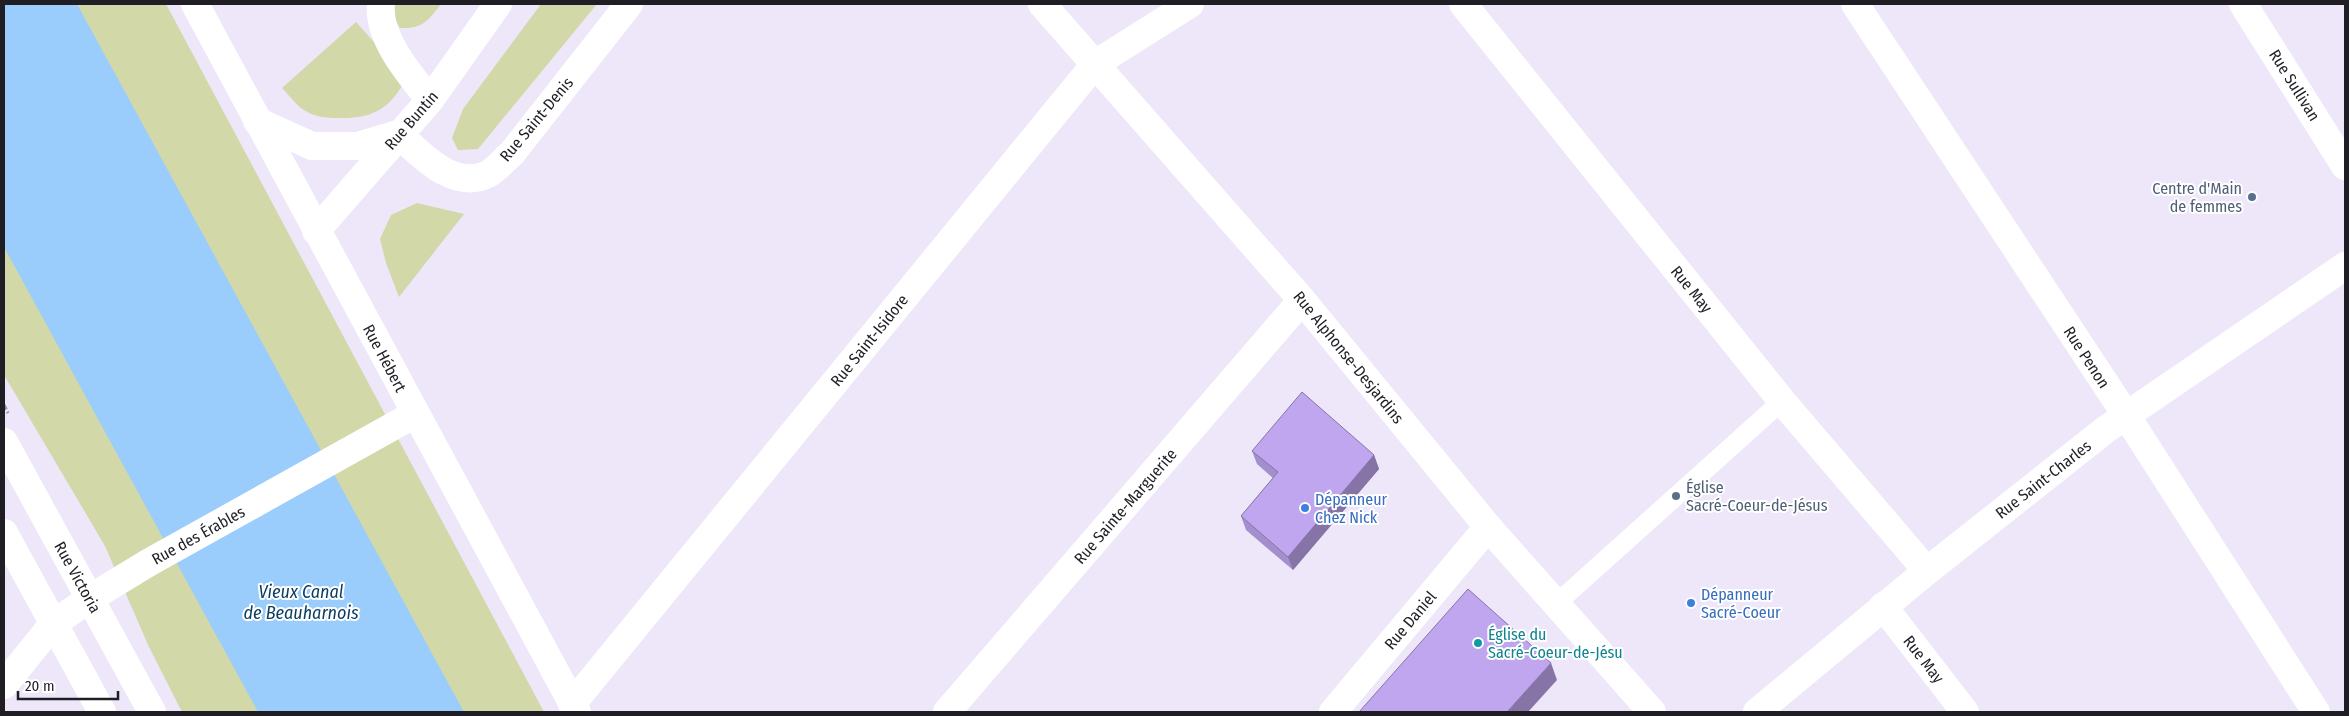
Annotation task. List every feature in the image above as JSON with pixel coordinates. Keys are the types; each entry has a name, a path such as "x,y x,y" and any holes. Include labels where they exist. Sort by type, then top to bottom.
{"street":[{"name":"Rue Hébert","path":"196,4 316,231 574,708"},
{"path":"381,4 379,16 399,61 430,100"},
{"name":"Rue Buntin","path":"316,231 398,134 430,100 498,4"},
{"name":"Rue Saint-Denis","path":"398,134 443,172 468,178 488,174 512,153 629,4"},
{"name":"Rue Alphonse-Desjardins","path":"1042,4 1302,300 1488,527 1652,712"},
{"name":"Rue Saint-Isidore","path":"574,708 1095,64 1190,4"},
{"name":"Rue May","path":"1463,4 1782,401 1926,571"},
{"name":"Rue Penon","path":"1855,4 2126,415 2316,712"},
{"name":"Rue Sullivan","path":"2244,4 2345,166"},
{"path":"257,121 312,146 358,146 398,134"},
{"name":"Rue Saint-Charles","path":"1757,712 1926,571 2126,415 2345,266"},
{"name":"Rue Sainte-Marguerite","path":"947,712 1302,300"},
{"name":"Rue des Érables","path":"4,685 53,624 89,599 148,563 415,414"},
{"name":"Rue Victoria","path":"4,442 152,712"},
{"name":"Rue Daniel","path":"1333,712 1488,527"},
{"path":"4,533 102,712"},
{"name":"Rue May","path":"1883,606 1965,712"}],"lane":[{"path":"1556,604 1782,401"}],"green space":[{"path":"4,4 166,4 544,712 182,712 149,647 105,546 4,375"},
{"path":"391,4 441,4 424,23 414,27 400,28 389,11"},
{"path":"541,4 597,4 478,149 458,150 452,138 463,109"},
{"path":"356,22 406,78 387,105 371,114 361,117 334,118 321,117 308,112 298,105 282,88"},
{"path":"417,203 464,214 399,297 386,263 380,239 391,215"}],"water":[{"name":"Vieux Canal de Beauharnois","path":"4,4 77,4 464,712 258,712 4,247"}],"building":[{"name":"Dépanneur Chez Nick","path":"1302,392 1374,455 1288,557 1241,516 1278,472 1252,451"},
{"name":"Église du Sacré-Coeur-de-Jésu","path":"1468,589 1551,663 1507,712 1359,712"}],"place":[{"name":"Centre d'Main de femmes","path":"2252,197"},
{"name":"Église Sacré-Coeur-de-Jésus","path":"1676,496"},
{"name":"Dépanneur Chez Nick","path":"1305,508"},
{"name":"Dépanneur Sacré-Coeur","path":"1691,603"},
{"name":"Église du Sacré-Coeur-de-Jésu","path":"1478,643"}]}
